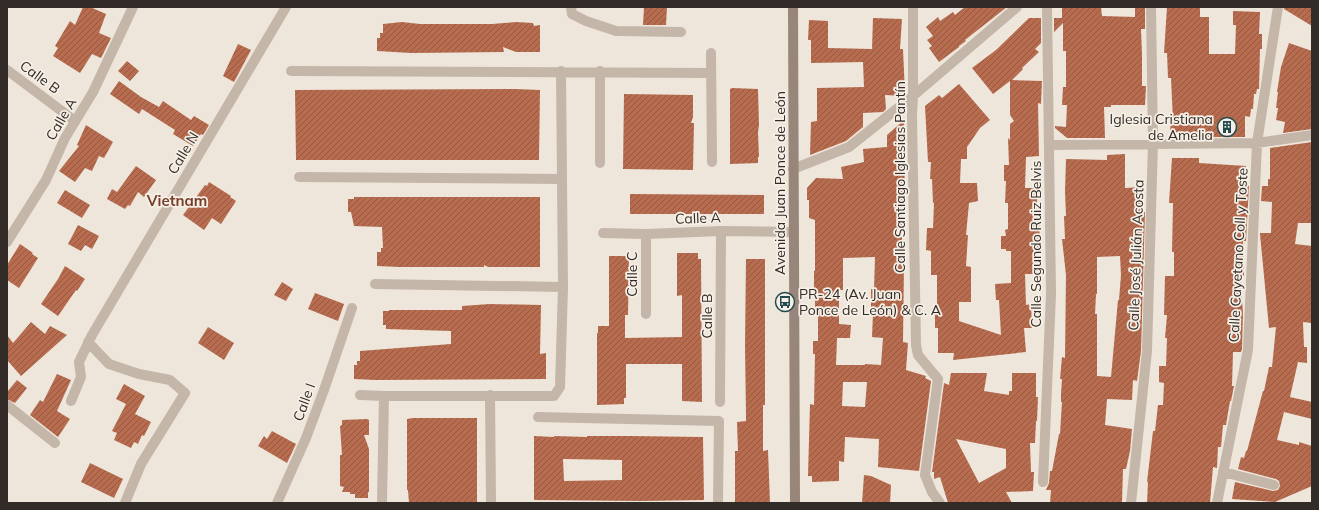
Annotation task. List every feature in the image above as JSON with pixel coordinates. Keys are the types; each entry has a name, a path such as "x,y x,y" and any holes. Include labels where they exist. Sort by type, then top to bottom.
{"main road":[{"name":"Avenida Juan Ponce de León","path":"793,7 795,503"}],"street":[{"name":"Calle A","path":"7,242 46,180 65,138 93,92 133,7"},
{"name":"Calle N","path":"71,401 81,376 79,362 88,342 286,7"},
{"path":"571,7 572,14 616,31 681,32"},
{"name":"Calle Santiago Iglesias Pantín","path":"913,7 912,116 916,345 918,355 938,379 925,475 932,492 940,503"},
{"path":"793,169 849,147 913,96 1017,7"},
{"name":"Calle Segundo Ruiz Belvis","path":"1043,482 1051,294 1047,7"},
{"name":"Calle José Julián Acosta","path":"1131,503 1147,351 1153,143 1151,7"},
{"name":"Calle Cayetano Coll y Toste","path":"1217,503 1248,350 1257,143 1278,7"},
{"path":"711,53 712,162"},
{"name":"Calle B","path":"7,70 75,121"},
{"path":"291,71 600,71 711,73"},
{"path":"360,394 384,396 554,396 560,387 563,287 561,71"},
{"path":"600,71 600,163"},
{"path":"1050,145 1257,143 1312,135"},
{"path":"299,177 562,179"},
{"name":"Calle A","path":"603,234 721,231 794,232"},
{"name":"Calle B","path":"720,402 721,231"},
{"name":"Calle C","path":"646,234 646,314"},
{"path":"375,284 563,287"},
{"name":"Calle I","path":"277,503 324,390 352,308"},
{"path":"88,342 109,364 139,374 170,380 185,393 142,464 125,503"},
{"path":"490,395 491,503"},
{"path":"382,503 384,396"},
{"path":"7,405 55,443"},
{"path":"538,417 719,421 718,503"},
{"path":"1224,472 1274,485"}],"building":[{"path":"83,7 90,7 106,14 99,33 111,38 101,58 92,54 80,73 53,56 58,48 55,46 70,21 75,25"},
{"path":"644,7 667,7 666,25 643,25"},
{"path":"965,7 1007,7 939,62 929,48 932,46 927,40 933,36 926,27 938,17 940,21 953,12 955,15"},
{"path":"1062,7 1101,7 1102,16 1135,17 1135,7 1145,7 1145,29 1141,29 1142,86 1146,86 1145,105 1111,105 1111,107 1104,107 1105,138 1067,138 1055,128 1055,126 1066,127 1067,105 1062,105 1063,87 1066,87 1066,51 1063,51 1063,23 1054,32 1054,18 1062,18"},
{"path":"1167,7 1200,7 1200,17 1209,17 1209,54 1235,54 1236,25 1233,25 1233,11 1260,12 1259,34 1262,34 1262,49 1260,49 1259,89 1257,89 1256,94 1254,94 1253,109 1251,109 1250,117 1245,116 1245,137 1208,137 1208,134 1170,132 1171,120 1173,121 1171,78 1168,78 1167,53 1164,53"},
{"path":"1284,7 1312,7 1312,26 1284,9"},
{"path":"873,18 902,19 900,49 903,49 905,94 903,94 903,96 885,95 886,109 883,112 863,113 863,127 846,141 810,155 811,122 817,121 817,88 864,87 863,62 811,63 811,40 808,40 809,20 828,21 828,48 872,49"},
{"path":"1029,18 1041,18 1041,43 1035,49 1039,52 1012,80 1042,81 1041,104 1038,103 1039,156 1026,157 1025,188 1035,188 1034,190 1037,190 1037,212 1039,212 1040,252 1037,252 1037,274 1025,274 1026,305 1031,304 1032,328 1024,328 1026,352 953,360 954,353 938,353 938,328 935,328 935,311 937,311 937,275 931,275 931,251 926,250 927,228 933,228 934,203 932,179 930,179 931,162 928,162 925,106 939,95 942,98 959,84 990,120 980,128 967,147 967,159 961,159 960,183 977,183 978,201 969,203 966,235 968,235 966,266 971,267 971,302 959,302 959,321 1001,335 999,300 996,300 995,284 1011,283 1011,251 1001,249 1001,236 1006,236 1005,230 1008,229 1008,203 1005,203 1006,181 1004,181 1004,165 1009,165 1008,138 1010,140 1010,124 1014,121 1010,115 1010,81 993,94 972,68 996,50"},
{"path":"402,22 420,24 533,23 534,26 540,25 540,52 516,52 503,47 504,52 411,53 377,51 377,38 380,38 380,33 383,33 383,24"},
{"path":"1289,43 1312,51 1312,129 1283,133 1285,122 1276,120 1278,108 1276,108 1277,92 1281,67"},
{"path":"238,44 251,50 234,82 223,76"},
{"path":"127,61 139,71 130,81 118,71"},
{"path":"119,81 141,97 159,107 163,101 191,120 194,116 209,125 203,135 201,134 193,146 173,134 175,130 142,109 139,114 110,94"},
{"path":"730,89 758,89 758,163 730,164"},
{"path":"295,90 540,90 539,160 296,160"},
{"path":"624,94 693,95 693,117 691,123 694,123 693,170 623,169"},
{"path":"904,120 905,215 902,215 902,264 904,264 903,342 908,343 906,370 926,376 925,378 931,381 919,471 878,467 879,439 845,437 844,462 839,461 839,481 812,482 812,476 808,476 810,404 814,405 815,354 813,354 813,341 818,341 818,315 815,315 814,290 815,220 809,218 807,188 816,178 843,179 841,167 864,162 863,149 887,147 887,135","holes":["875,257 874,289 871,289 871,314 873,314 872,337 883,338 881,365 836,365 837,338 850,338 851,325 839,324 839,290 843,290 843,258","843,382 867,382 865,407 842,406"]},
{"path":"86,125 113,142 104,158 99,156 92,171 85,168 75,182 59,171 79,146 77,145"},
{"path":"1312,142 1312,223 1298,223 1295,244 1312,246 1312,323 1303,322 1304,347 1307,347 1307,363 1298,362 1290,397 1312,402 1312,419 1284,412 1277,440 1299,445 1299,442 1312,446 1312,486 1275,502 1232,499 1235,482 1273,491 1278,490 1280,486 1279,481 1276,479 1238,469 1241,457 1244,458 1247,451 1264,391 1269,367 1272,367 1276,327 1269,328 1260,234 1271,233 1272,202 1261,201 1262,186 1268,186 1268,179 1270,179 1270,148"},
{"path":"1125,154 1125,188 1142,187 1142,212 1145,212 1141,351 1137,381 1133,380 1132,400 1107,399 1105,425 1132,429 1130,451 1126,469 1123,469 1122,503 1050,503 1051,490 1046,490 1049,483 1050,471 1052,471 1060,434 1062,379 1060,379 1062,357 1065,358 1066,275 1062,239 1065,239 1064,216 1066,216 1066,159 1107,160 1107,155","holes":["1120,256 1121,275 1111,377 1097,376 1097,314 1095,314 1097,294 1097,257"]},
{"path":"1172,158 1199,158 1199,163 1246,166 1245,186 1249,186 1246,241 1243,241 1244,276 1240,275 1243,313 1242,349 1241,352 1233,352 1232,386 1234,386 1226,425 1223,425 1221,447 1218,447 1217,468 1213,467 1210,503 1147,503 1147,482 1153,431 1155,431 1158,405 1163,405 1164,383 1159,382 1159,366 1166,366 1167,338 1165,338 1167,315 1164,315 1165,276 1174,276 1174,252 1172,252 1173,203 1169,203"},
{"path":"136,166 156,180 144,197 138,192 130,206 128,205 125,209 107,199 112,189 117,192"},
{"path":"209,182 231,196 230,197 236,201 221,224 212,218 204,230 183,215 205,185 207,186"},
{"path":"65,190 90,205 82,218 57,203"},
{"path":"630,194 764,195 764,214 630,214"},
{"path":"354,197 540,197 540,267 488,267 484,265 484,267 377,266 377,252 381,252 381,248 383,248 382,227 354,226 351,212 348,212 348,199 354,199"},
{"path":"78,225 99,236 92,249 85,245 81,251 68,244"},
{"path":"20,244 38,258 19,288 7,280 7,265"},
{"path":"677,253 698,253 698,259 701,259 702,402 682,401 682,364 626,364 626,398 624,398 624,404 597,405 597,333 598,326 609,326 609,256 629,256 628,315 625,315 625,338 682,337 682,295 677,296"},
{"path":"746,259 765,259 765,405 763,405 763,451 768,450 770,503 735,503 735,451 738,451 737,422 746,421"},
{"path":"65,266 85,279 58,316 41,304"},
{"path":"282,282 293,289 286,301 274,295"},
{"path":"315,293 344,304 338,321 308,309"},
{"path":"490,304 541,305 540,354 546,353 546,379 354,379 354,365 357,365 357,361 360,361 360,351 451,344 451,331 386,329 386,325 383,325 383,311 462,310 462,306"},
{"path":"31,322 45,334 50,326 67,335 21,376 7,360 7,335 13,343"},
{"path":"208,327 234,343 224,360 198,343"},
{"path":"951,373 987,373 984,391 1009,395 1009,391 1012,391 1012,373 1036,373 1036,397 1038,397 1037,421 1035,443 1030,443 1031,472 1034,472 1033,491 1006,492 1012,503 948,503 940,477 934,479 934,472 932,472 944,383 949,385","holes":["956,439 1006,449 1006,468 979,483"]},
{"path":"57,374 71,380 57,411 70,419 58,437 30,415 40,400 43,402"},
{"path":"17,380 27,388 15,403 7,399 7,392"},
{"path":"124,384 145,396 135,414 151,422 138,444 134,442 131,448 114,440 117,433 112,431 126,404 116,399"},
{"path":"477,418 477,503 409,503 407,490 407,419"},
{"path":"342,420 369,420 369,435 364,435 369,449 369,492 368,498 355,498 355,494 350,494 350,492 342,492 344,487 340,486 340,455 342,455 340,426 342,425"},
{"path":"272,431 296,444 287,463 258,446 264,436 267,439"},
{"path":"534,436 703,437 704,500 534,500","holes":["563,459 622,460 622,480 564,481"]},
{"path":"90,463 123,479 114,498 81,482"},
{"path":"864,475 871,476 891,485 890,503 862,503"}],"place":[{"name":"Iglesia Cristiana de Amelia","path":"1227,127"},
{"name":"PR-24 (Av. Juan Ponce de León) & C. A","path":"785,302"}],"district":[{"name":"Vietnam","path":"177,200"}]}
